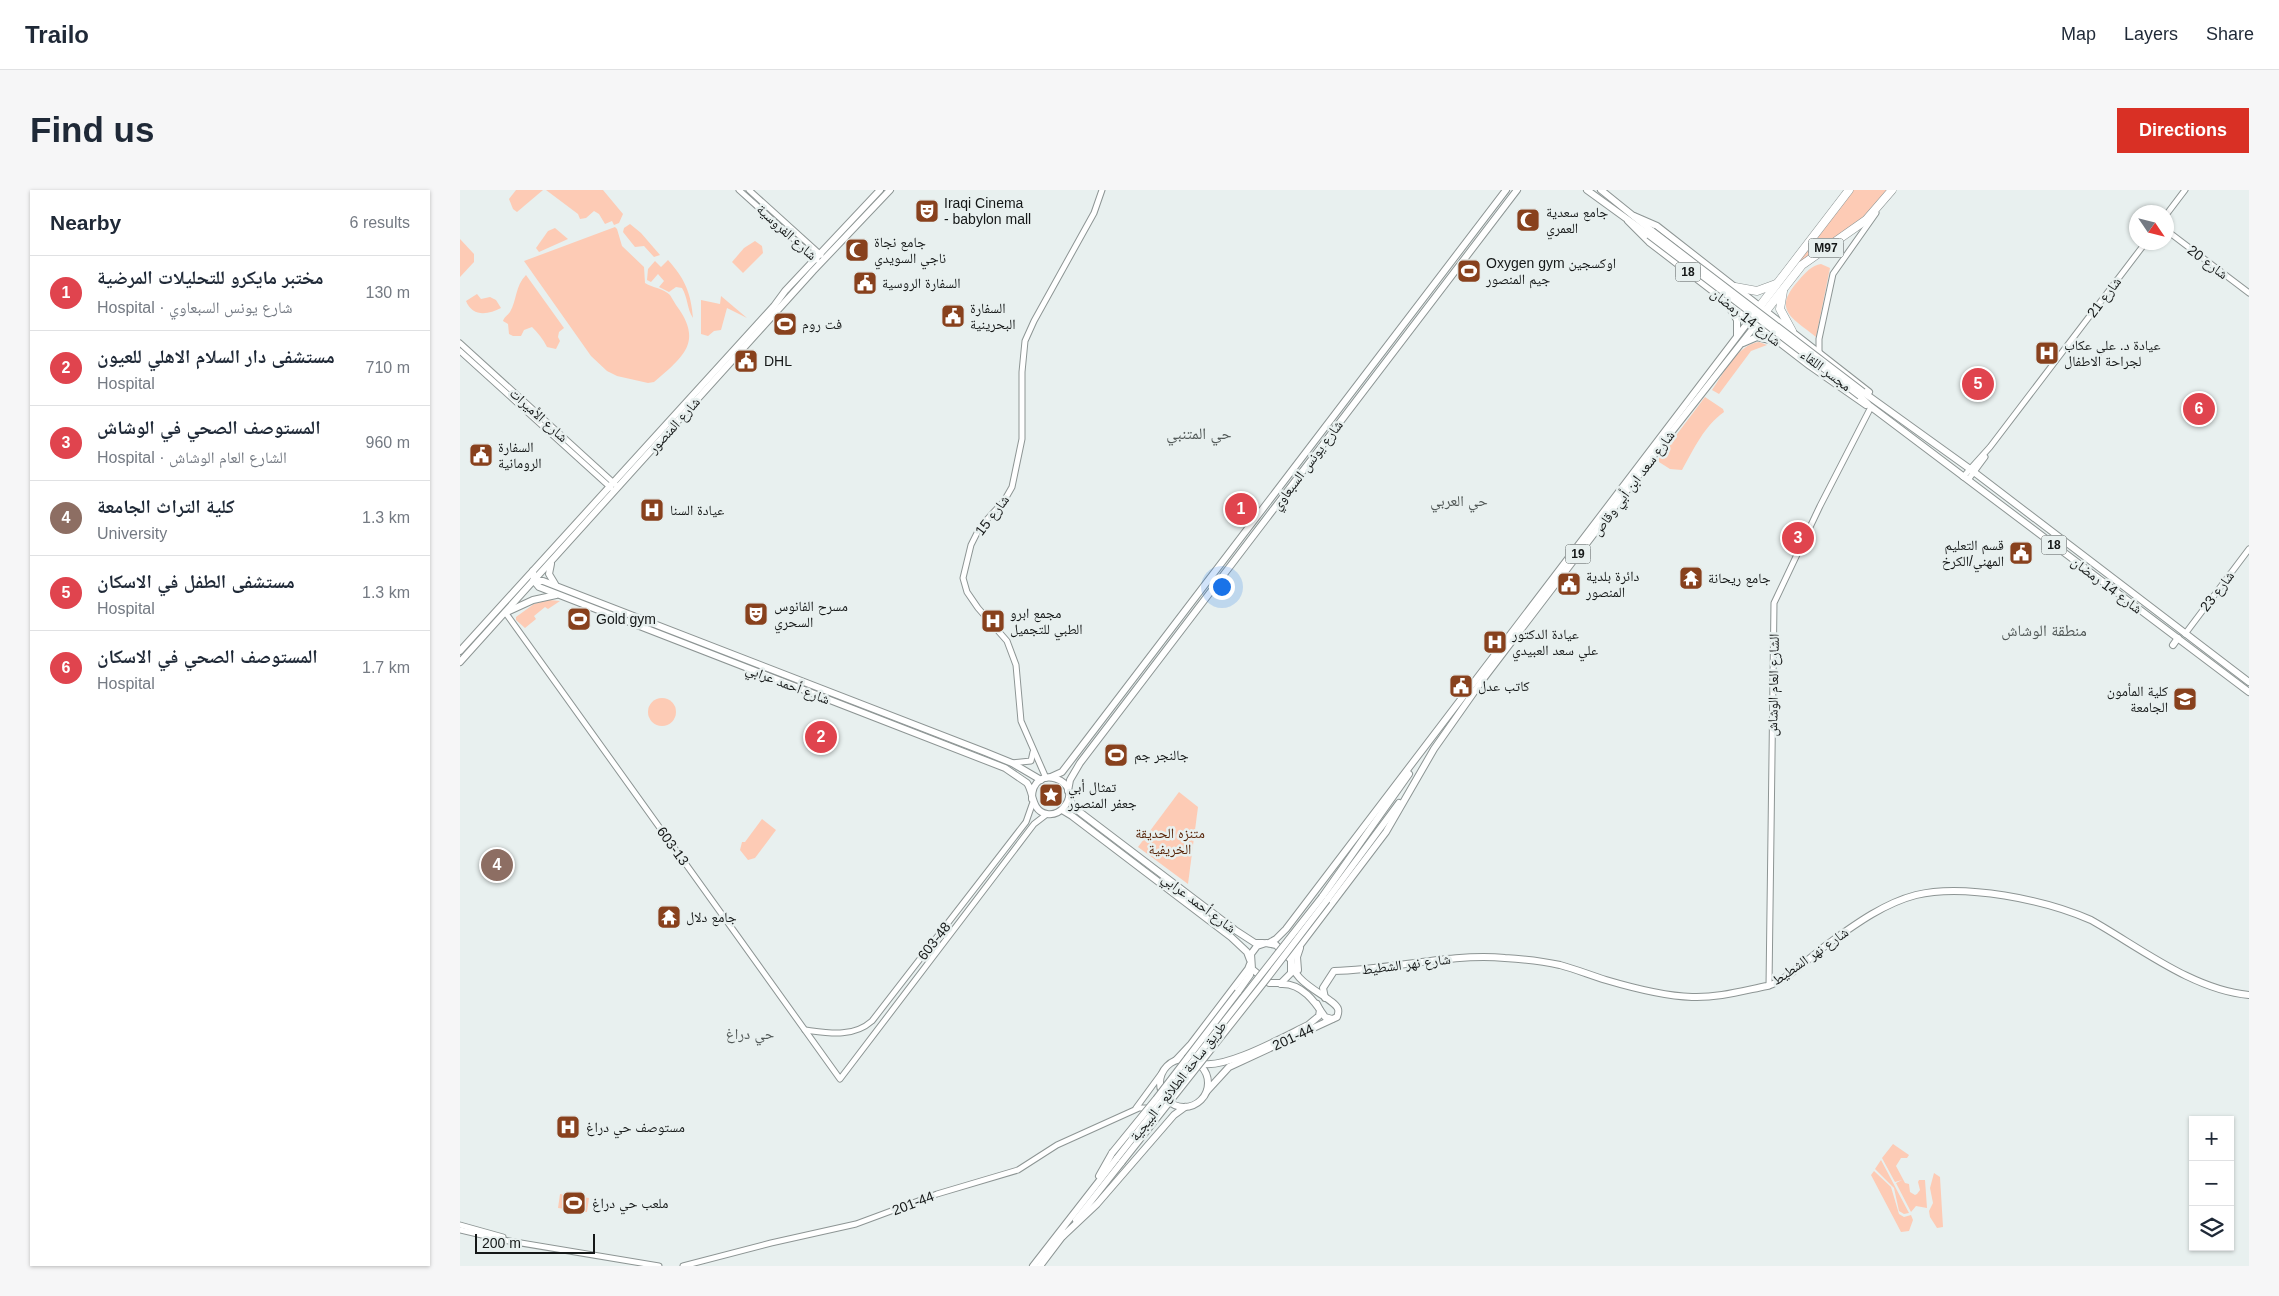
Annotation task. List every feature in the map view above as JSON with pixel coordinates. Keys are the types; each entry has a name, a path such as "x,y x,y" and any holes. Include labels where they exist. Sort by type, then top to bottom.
{"highway":[{"name":"M97","path":"1762,310 1849,190"},
{"name":"M97","path":"1781,286 1802,265 1866,220 1892,190"},
{"path":"1737,290 1757,291 1781,286 1780,309 1792,331"}],"main road":[{"name":"شارع المنصور","path":"460,662 551,562 614,486 880,190"},
{"name":"شارع المنصور","path":"460,651 890,190"},
{"name":"شارع يونس السبعاوي","path":"1046,778 1062,772 1506,190"},
{"name":"شارع يونس السبعاوي","path":"1068,791 1070,780 1080,763 1517,190"},
{"name":"شارع 14 رمضان","path":"1587,190 1628,221 1650,233"},
{"name":"شارع 14 رمضان","path":"1601,190 1634,216 1650,233"},
{"name":"شارع 14 رمضان","path":"1634,216 1657,226 1762,310 1819,352 1865,389 1874,399 2154,606 2185,634 2249,682"},
{"name":"شارع 14 رمضان","path":"1628,221 1648,242 1728,301 1781,344 1856,400 1870,407 2249,692"},
{"name":"مجسر اللقاء","path":"1650,233 1861,394"},
{"path":"1728,301 1737,320 1737,342 1760,337 1781,344"},
{"name":"شارع سعد ابن أبي وقاص","path":"1432,737 1754,321"},
{"name":"شارع سعد ابن أبي وقاص","path":"1409,790 1442,736 1484,678 1737,342"},
{"name":"شارع 14 رمضان","path":"1861,394 1874,399"},
{"name":"شارع 14 رمضان","path":"1861,394 1870,407"},
{"path":"1323,429 1330,435"},
{"path":"2009,499 2019,499"},
{"path":"551,562 550,578 560,587"},
{"path":"533,571 534,580"},
{"name":"شارع أحمد عرابي","path":"534,580 539,587 1005,768 1027,783 1033,800"},
{"name":"شارع أحمد عرابي","path":"522,583 543,580 1012,763 1046,778"},
{"path":"505,612 533,600 557,594"},
{"path":"2173,645 2178,638"},
{"path":"2212,654 2224,655"},
{"path":"1325,898 1400,788 1432,737"},
{"path":"1185,1107 1175,1106 1168,1102 1159,1088 1161,1074 1191,1044 1243,977 1255,948 1276,939 1286,929 1432,737"},
{"path":"1046,778 1062,781 1068,791 1068,799 1062,810 1048,814 1039,810 1033,800 1034,788 1046,778"},
{"path":"1325,898 1409,790"},
{"path":"1276,984 1284,982 1290,975 1292,970 1291,960 1295,952 1386,832 1409,790"},
{"name":"شارع أحمد عرابي","path":"1068,799 1079,812 1244,936 1255,943 1266,943"},
{"name":"شارع أحمد عرابي","path":"1062,810 1238,944 1247,952 1250,963"},
{"name":"شارع نهر الشطيط","path":"1325,985 1334,971 1367,970 1452,958 1482,956 1560,965 1608,980 1681,996 1717,995 1768,986 1785,976 1845,932 1894,903 1916,895 1964,891 2023,900 2073,912 2091,920 2196,980 2224,990 2249,995"},
{"name":"طريق ساحة الطلائع - البيجية","path":"1033,1266 1117,1157 1325,898"},
{"path":"1244,936 1252,940 1267,940 1278,936 1286,929"},
{"path":"1306,937 1297,960 1298,971 1308,986 1318,990 1325,985"},
{"path":"1250,963 1264,981 1293,986 1317,1004 1326,1017 1332,1019 1337,1017 1338,1009 1308,986 1282,950 1266,943"},
{"path":"1238,944 1246,958 1243,977"},
{"path":"1117,1157 1156,1099 1250,975 1250,963"},
{"path":"1325,985 1323,994 1327,1000"},
{"path":"1172,1063 1188,1059 1209,1065 1230,1061 1308,1025 1319,1016 1317,1004"},
{"name":"201-44","path":"1207,1091 1230,1067 1332,1019"},
{"path":"1063,1236 1097,1204 1169,1120 1185,1107 1197,1102 1207,1091 1208,1075 1198,1063"},
{"name":"طريق ساحة الطلائع - البيجية","path":"1040,1266 1117,1157"}],"street":[{"name":"شارع الفروسية","path":"740,190 818,257"},
{"name":"شارع الفروسية","path":"749,190 823,263"},
{"name":"شارع 15","path":"1046,778 1033,752 1021,720 1016,665 1007,641 978,608 967,592 963,578 971,545 980,527 1004,501 1012,486 1022,434 1022,372 1025,341 1034,321 1094,213 1102,190"},
{"path":"2174,205 2185,190"},
{"path":"1819,352 1819,340 1833,274 1881,204"},
{"name":"شارع 20","path":"2174,236 2249,293"},
{"name":"شارع 21","path":"1966,479 2140,250"},
{"name":"شارع الأميرات","path":"460,343 614,486"},
{"name":"شارع الأميرات","path":"460,350 614,486"},
{"name":"الشارع العام الوشاش","path":"1768,986 1774,603 1870,407"},
{"name":"شارع 23","path":"2185,634 2249,549"},
{"name":"603-13","path":"505,612 840,1079"},
{"path":"1012,763 1031,761 1033,752"},
{"name":"603-48","path":"805,1030 832,1033 853,1032 869,1024 1026,822 1033,800"},
{"name":"603-48","path":"840,1079 1034,824 1048,814"},
{"path":"955,914 962,919"},
{"path":"883,1008 890,1013"},
{"name":"201-44","path":"1132,1111 1143,1101 1161,1074"},
{"name":"201-44","path":"683,1266 771,1243 856,1224 937,1194 1018,1170 1057,1145 1132,1111 1142,1107 1153,1108 1162,1100 1168,1102"},
{"path":"460,1225 522,1243"},
{"path":"460,1230 522,1243 660,1266"}],"green space":[{"path":"516,190 543,190 517,212 513,209 509,199"},
{"path":"546,190 603,190 623,214 619,223 614,225 612,221 605,224 599,214 594,211 586,218 580,219 578,214"},
{"path":"1853,190 1888,190 1866,215 1795,266"},
{"path":"630,224 641,233 660,255 654,257 644,246 635,247 623,232 624,228"},
{"path":"615,227 622,246 644,267 645,283 670,295 684,318 688,329 689,339 681,356 674,365 654,382 648,383 617,376 607,371 591,356 524,261"},
{"path":"555,228 568,239 539,252 536,248 548,231"},
{"path":"460,239 474,254 474,262 460,277"},
{"path":"755,241 762,246 763,253 743,273 732,262 744,248"},
{"path":"668,260 686,287 691,301 693,318 682,288 676,287 669,292 659,287 664,281 658,274 651,282 647,280 648,269 655,261 661,267"},
{"path":"1821,264 1830,268 1816,337 1793,318 1786,306 1791,290 1799,280 1806,272"},
{"path":"526,275 564,328 559,332 558,337 560,341 556,349 547,347 532,327 524,330 521,336 509,334 508,324 503,321 510,312 518,288"},
{"path":"477,294 481,299 490,297 496,300 501,308 486,313 473,310 466,301"},
{"path":"721,296 747,318 727,308 721,330 714,331 708,336 701,334 701,300 720,304"},
{"path":"1759,342 1767,345 1751,351 1719,394 1712,390 1726,368 1738,354 1751,344"},
{"path":"1705,397 1723,409 1724,412 1705,431 1682,470 1670,469 1659,462 1659,458"},
{"path":"549,600 560,601 548,609 545,607 534,616 536,619 525,628 516,620 516,617 534,604"},
{"path":"662,698 672,702 676,712 672,722 662,726 652,722 648,712 652,702"},
{"name":"متنزه الحديقة الخريفية","path":"1179,792 1198,807 1188,884 1138,847"},
{"path":"762,819 776,830 755,858 748,860 740,850 742,842 745,842"},
{"path":"1893,1144 1909,1155 1907,1158 1901,1158 1896,1166 1905,1183 1909,1184 1910,1192 1915,1195 1917,1194 1920,1190 1919,1180 1925,1180 1927,1208 1916,1206 1911,1212 1896,1183 1902,1180 1895,1182 1882,1158"},
{"path":"1881,1160 1909,1213 1904,1214 1899,1211 1894,1188 1875,1169"},
{"path":"1874,1171 1891,1187 1899,1214 1904,1217 1911,1215 1913,1220 1909,1231 1901,1232 1871,1175"},
{"path":"1934,1173 1940,1177 1943,1227 1937,1228 1930,1217 1929,1211 1933,1203 1930,1188"},
{"name":"ملعب حي دراغ","path":"560,1194 589,1198 587,1212 558,1208"}],"place":[{"name":"Iraqi Cinema - babylon mall","path":"927,211"},
{"name":"جامع سعدية العمري","path":"1528,220"},
{"name":"جامع نجاة ناجي السويدي","path":"857,250"},
{"name":"Oxygen gym اوكسجين جيم المنصور","path":"1469,271"},
{"name":"السفارة الروسية","path":"865,283"},
{"name":"السفارة البحرينية","path":"953,316"},
{"name":"فت روم","path":"785,324"},
{"name":"عيادة د. علي عكاب لجراحة الاطفال","path":"2047,353"},
{"name":"DHL","path":"746,361"},
{"name":"مستشفى الطفل في الاسكان","path":"1978,384"},
{"name":"المستوصف الصحي في الاسكان","path":"2199,409"},
{"name":"السفارة الرومانية","path":"481,455"},
{"name":"مختبر مايكرو للتحليلات المرضية","path":"1241,509"},
{"name":"عيادة السنا","path":"652,510"},
{"name":"المستوصف الصحي في الوشاش","path":"1798,538"},
{"name":"قسم التعليم المهني/الكرخ","path":"2021,553"},
{"name":"جامع ريحانة","path":"1691,578"},
{"name":"دائرة بلدية المنصور","path":"1569,584"},
{"name":"مسرح الفانوس السحري","path":"756,614"},
{"name":"Gold gym","path":"579,619"},
{"name":"مجمع ابرو الطبي للتجميل","path":"993,621"},
{"name":"عيادة الدكتور علي سعد العبيدي","path":"1495,642"},
{"name":"كاتب عدل","path":"1461,686"},
{"name":"كلية المأمون الجامعة","path":"2185,699"},
{"name":"مستشفى دار السلام الاهلي للعيون","path":"821,737"},
{"name":"جالنجر جم","path":"1116,755"},
{"name":"تمثال أبي جعفر المنصور","path":"1051,795"},
{"name":"كلية التراث الجامعة","path":"497,865"},
{"name":"جامع دلال","path":"669,917"},
{"name":"مستوصف حي دراغ","path":"568,1127"},
{"name":"ملعب حي دراغ","path":"574,1203"}],"district":[{"name":"حي المتنبي","path":"1199,433"},
{"name":"حي العربي","path":"1459,501"},
{"name":"منطقة الوشاش","path":"2044,630"},
{"name":"حي دراغ","path":"750,1034"}]}
